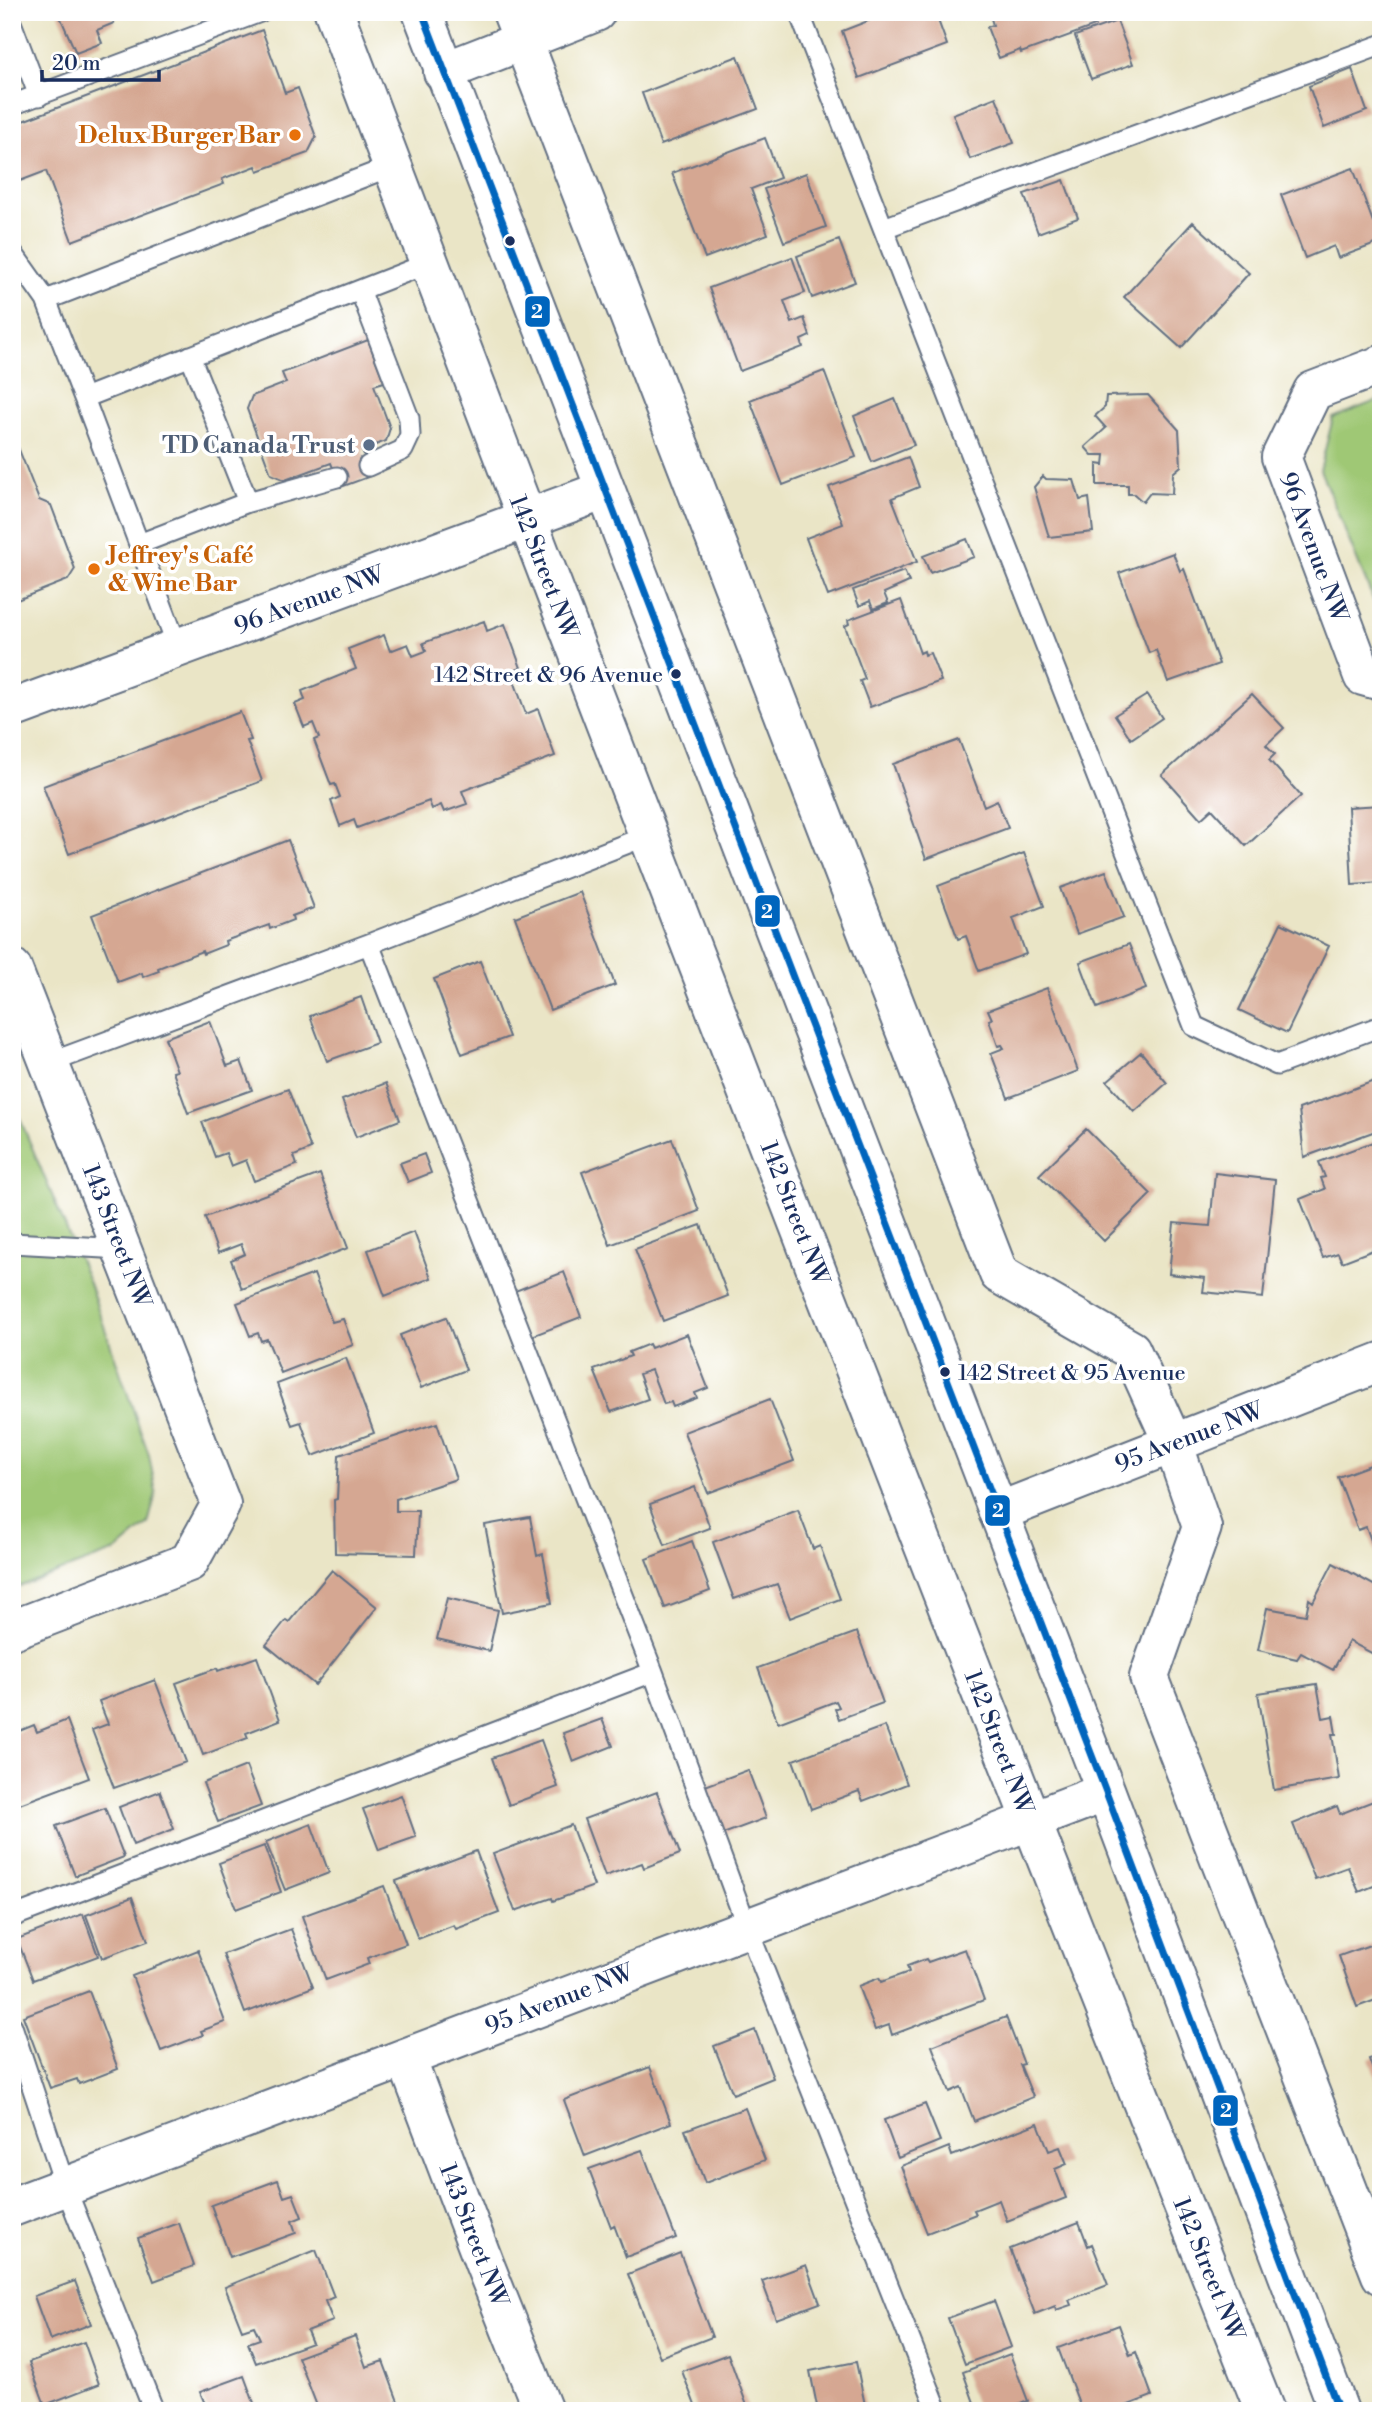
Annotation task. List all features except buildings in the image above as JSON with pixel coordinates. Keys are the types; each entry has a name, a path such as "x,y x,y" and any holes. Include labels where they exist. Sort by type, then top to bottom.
{"street":[{"name":"142 Street NW","path":"334,12 526,521 1030,1821 1265,2411"},
{"path":"422,12 1106,1792 1339,2411"},
{"path":"443,72 518,26 596,12"},
{"path":"518,26 999,1274 1131,1350 1173,1443 1202,1527 1149,1678 1381,2275"},
{"name":"96 Avenue NW","path":"1381,365 1313,391 1281,457 1363,676 1381,681"},
{"name":"96 Avenue NW","path":"12,709 605,490"},
{"name":"143 Street NW","path":"12,968 221,1504 189,1562 12,1630"},
{"name":"95 Avenue NW","path":"998,1512 1381,1362"},
{"name":"95 Avenue NW","path":"12,2207 1106,1792"},
{"name":"143 Street NW","path":"407,2058 543,2411"}],"lane":[{"path":"12,106 260,12"},
{"path":"799,12 1194,1026 1277,1065 1381,1026"},
{"path":"12,25 39,96"},
{"path":"884,228 1381,45"},
{"path":"46,300 393,166"},
{"path":"12,252 46,300 178,648"},
{"path":"84,398 429,263"},
{"path":"360,290 409,418 410,435 403,450 368,466"},
{"path":"190,356 248,502"},
{"path":"139,544 248,502 337,477"},
{"path":"49,1063 369,944 649,835"},
{"path":"369,944 653,1672 747,1927 938,2411"},
{"path":"12,1243 122,1248"},
{"path":"12,1917 653,1672"},
{"path":"12,2026 65,2186 154,2411"}],"green space":[{"path":"1381,399 1381,618 1320,470 1333,418"},
{"path":"12,1100 89,1283 149,1455 156,1493 148,1524 116,1551 12,1589"}],"transit line":[{"name":"2","path":"422,12 1106,1792 1339,2411"}],"place":[{"name":"Delux Burger Bar","path":"295,135"},
{"name":"TD Canada Trust","path":"369,445"},
{"name":"Jeffrey's Café & Wine Bar","path":"94,569"},
{"name":"142 Street & 96 Avenue","path":"676,674"},
{"name":"142 Street & 95 Avenue","path":"945,1372"}]}
